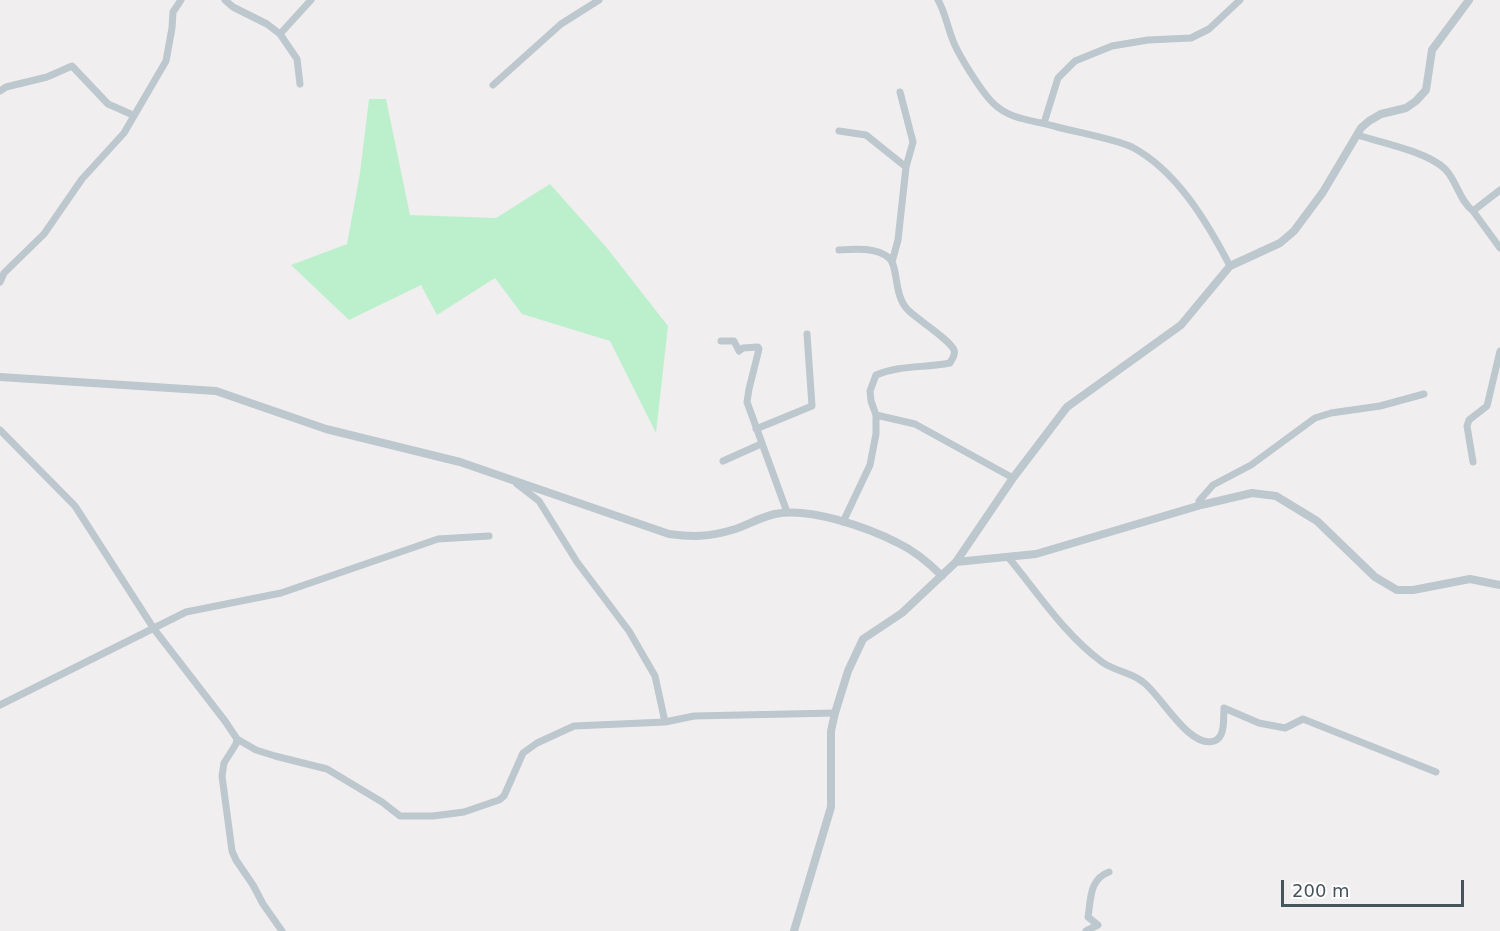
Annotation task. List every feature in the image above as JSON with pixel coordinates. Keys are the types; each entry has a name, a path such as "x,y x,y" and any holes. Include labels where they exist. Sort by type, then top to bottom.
{"street":[{"path":"0,282 2,271 44,234 82,179 124,133 166,61 173,12 181,0"},
{"path":"225,0 280,34 297,59 300,84"},
{"path":"280,34 311,0"},
{"path":"493,85 561,24 599,0"},
{"path":"938,0 944,11 952,40 982,89 994,104 1018,119 1044,123 1131,146 1156,163 1186,196 1212,232 1230,266"},
{"path":"1044,123 1058,78 1074,61 1112,46 1148,40 1191,38 1209,29 1240,0"},
{"path":"794,931 831,807 831,732 835,713 848,671 863,639 902,613 956,562 1013,478 1067,407 1181,325 1230,266 1280,243 1294,231 1323,192 1361,128 1381,114 1406,108 1426,90 1431,50 1469,0"},
{"path":"0,91 6,87 47,77 72,66 108,104 133,115"},
{"path":"843,522 870,465 876,434 876,415 870,391 876,375 903,367 950,363 954,356 954,350 948,343 908,310 899,299 892,262 898,240 906,167 913,142 900,92"},
{"path":"839,131 866,135 906,167"},
{"path":"1357,135 1423,155 1445,169 1467,206 1500,248"},
{"path":"1473,212 1500,190"},
{"path":"839,250 861,249 888,257 892,262"},
{"path":"756,429 812,406 807,334"},
{"path":"721,340 734,341 739,351 743,348 759,349 748,389 747,402 787,512"},
{"path":"1473,462 1467,426 1469,420 1487,406 1500,351"},
{"path":"0,377 216,391 326,429 460,462 669,534 694,538 731,531 773,514 787,512 824,517 899,543 942,576"},
{"path":"1201,505 1199,501 1213,485 1251,465 1315,418 1330,413 1380,406 1425,394"},
{"path":"876,415 915,424 1013,478"},
{"path":"0,430 75,506 154,629 237,739 256,750 327,769 382,802 400,816 433,816 464,812 500,800 504,796 523,753 537,743 574,726 665,722 694,716 835,713"},
{"path":"723,461 762,444"},
{"path":"509,478 539,501 577,562 629,632 655,676 665,722"},
{"path":"956,562 1036,555 1201,505 1252,493 1276,496 1317,521 1375,577 1397,590 1413,590 1470,579 1500,585"},
{"path":"0,705 186,612 281,592 438,539 489,536"},
{"path":"1008,557 1044,602 1051,615 1104,664 1144,682 1193,736 1206,741 1220,738 1224,708 1259,723 1285,728 1303,719 1436,772"},
{"path":"237,739 224,763 222,776 232,851 263,904 282,931"},
{"path":"1086,931 1098,925 1088,918 1094,882 1101,874 1108,872"}],"green space":[{"path":"369,99 386,99 410,215 496,218 550,184 607,248 668,326 656,433 610,341 522,314 495,278 437,315 421,285 349,320 291,265 347,244 360,173"}]}
